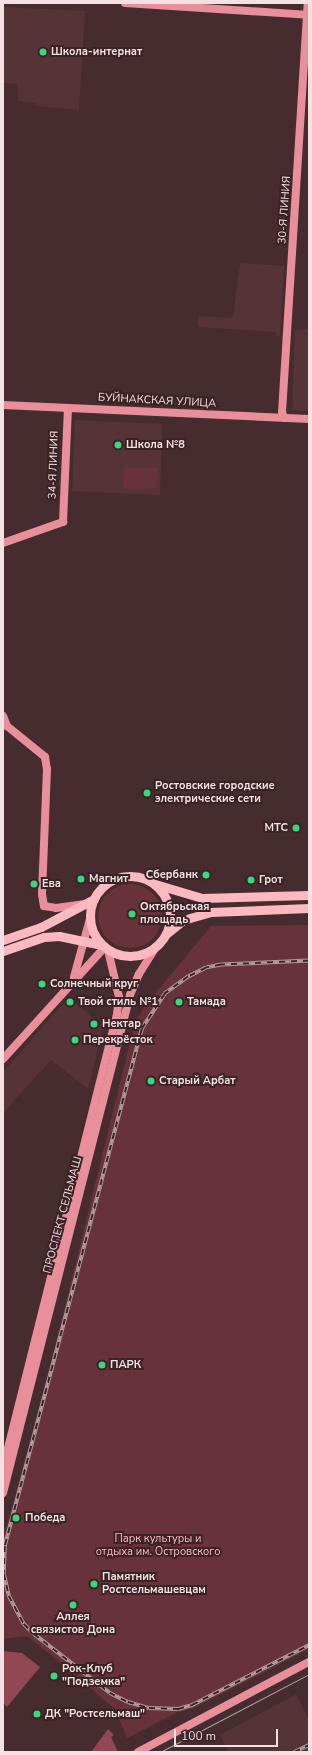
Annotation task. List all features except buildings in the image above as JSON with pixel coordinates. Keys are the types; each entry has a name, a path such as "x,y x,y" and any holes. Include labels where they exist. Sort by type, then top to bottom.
{"main road":[{"path":"3,940 41,927 86,904 94,899 107,884 121,878 139,878 202,898 309,895"},
{"path":"150,882 163,894 169,907 169,923 166,934"},
{"path":"94,899 90,920 96,937 105,947"},
{"path":"3,951 44,937 59,936 86,941 132,956 144,954 156,947 166,934 184,920 211,912 309,908"}],"street":[{"path":"126,3 308,15"},
{"name":"30-Я ЛИНИЯ","path":"284,418 282,412 308,3"},
{"name":"БУЙНАКСКАЯ УЛИЦА","path":"3,405 309,419"},
{"name":"34-Я ЛИНИЯ","path":"3,543 63,522 68,408"},
{"path":"3,716 6,726 44,758 47,769 42,894 44,906 56,908 86,904"},
{"path":"72,982 86,941 90,920"},
{"path":"3,1059 105,947"},
{"name":"ПРОСПЕКТ СЕЛЬМАШ","path":"3,1468 117,1014 119,997 105,947"},
{"name":"ПРОСПЕКТ СЕЛЬМАШ","path":"3,1493 130,995 139,974 156,947"},
{"path":"138,1752 309,1662"}],"shaded area":[{"name":"Школа-интернат","path":"3,7 85,11 79,110 36,106 35,103 18,101 18,84 3,83"},
{"path":"240,263 284,266 280,336 276,336 276,332 198,327 198,316 233,318"},
{"path":"309,329 309,411 292,410 295,330"},
{"name":"Школа №8","path":"75,420 162,424 160,495 72,491"},
{"path":"69,997 103,1027 88,1089 51,1060 3,1113 3,1072"},
{"path":"3,1651 22,1653 40,1667 7,1707 3,1703"},
{"path":"296,1694 309,1721 309,1752 229,1752 220,1735"},
{"path":"108,1729 114,1735 111,1737 118,1752 91,1752"}],"green space":[{"path":"124,467 158,468 157,489 123,488"},
{"path":"124,884 136,884 153,893 160,904 162,916 160,928 153,939 136,948 124,948 112,943 103,934 98,922 98,910 103,898 112,889"},
{"name":"Парк культуры и отдыха им. Островского","path":"309,925 309,1649 194,1708 178,1712 127,1738 115,1709 27,1636 3,1639 3,1539 40,1408 134,1026 143,1008 211,926"}],"tram line":[{"path":"160,1752 309,1674"}],"railway":[{"path":"309,961 221,965 206,968 188,977 165,994 142,1029 5,1546 4,1574 9,1596 24,1624 34,1634 110,1693 128,1702 149,1708 178,1709 192,1705 309,1645"},
{"path":"294,1752 309,1745"}],"place":[{"name":"Школа-интернат","path":"43,52"},
{"name":"Школа №8","path":"118,445"},
{"name":"Ростовские городские электрические сети","path":"147,793"},
{"name":"МТС","path":"296,828"},
{"name":"Сбербанк","path":"206,875"},
{"name":"Магнит","path":"81,879"},
{"name":"Грот","path":"251,880"},
{"name":"Ева","path":"34,884"},
{"name":"Октябрьская площадь","path":"132,914"},
{"name":"Солнечный круг","path":"42,984"},
{"name":"Твой стиль №1","path":"70,1002"},
{"name":"Тамада","path":"179,1002"},
{"name":"Нектар","path":"94,1024"},
{"name":"Перекрёсток","path":"75,1040"},
{"name":"Старый Арбат","path":"151,1081"},
{"name":"ПАРК","path":"102,1365"},
{"name":"Победа","path":"16,1518"},
{"name":"Памятник Ростсельмашевцам","path":"94,1584"},
{"name":"Аллея связистов Дона","path":"73,1605"},
{"name":"Рок-Клуб \"Подземка\"","path":"54,1676"},
{"name":"ДК \"Ростсельмаш\"","path":"37,1714"}]}
